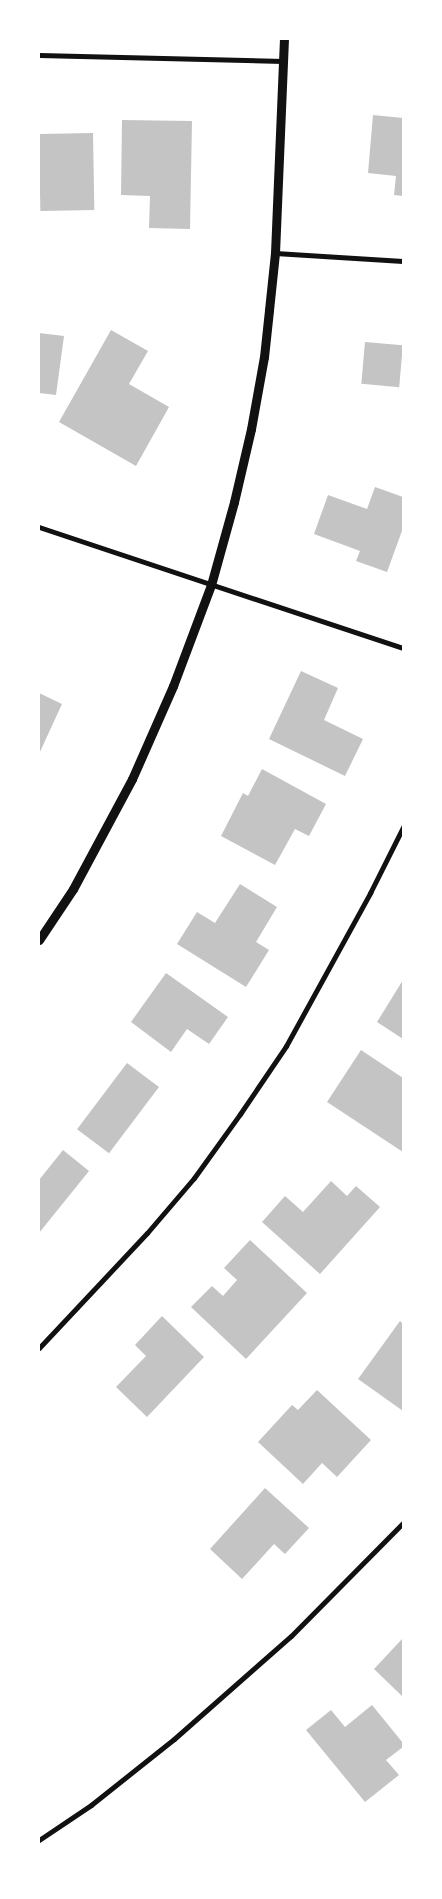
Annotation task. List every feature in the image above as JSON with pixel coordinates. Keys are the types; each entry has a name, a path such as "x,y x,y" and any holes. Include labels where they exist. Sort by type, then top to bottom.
{"street":[{"path":"39,940 73,889 132,779 173,686 211,585 251,429 264,357 275,253 284,39"},
{"path":"39,55 283,61"},
{"path":"275,253 403,261"},
{"path":"39,527 403,648"},
{"path":"39,1348 153,1226 194,1178 240,1114 286,1046 327,975 403,827"},
{"path":"39,1840 91,1805 174,1739 291,1636 403,1523"}],"building":[{"path":"373,115 403,118 403,196 394,195 396,176 368,173"},
{"path":"122,120 192,121 190,229 149,228 150,196 121,195"},
{"path":"93,133 94,210 40,211 39,134"},
{"path":"111,330 148,351 129,384 169,407 136,466 59,422"},
{"path":"39,333 64,336 56,395 39,393"},
{"path":"365,342 403,345 399,387 361,384"},
{"path":"375,487 403,497 403,528 387,572 356,561 360,551 314,534 328,495 367,509"},
{"path":"301,671 338,688 324,720 363,739 345,776 269,739"},
{"path":"39,693 62,704 39,754"},
{"path":"262,769 326,804 309,836 295,829 275,865 221,836 243,793 248,796"},
{"path":"240,884 277,907 256,942 269,950 246,987 177,944 197,912 215,923"},
{"path":"166,973 228,1017 209,1044 187,1029 171,1052 131,1022"},
{"path":"403,980 403,1039 377,1022"},
{"path":"361,1050 403,1078 403,1152 327,1102"},
{"path":"127,1063 159,1087 109,1153 77,1129"},
{"path":"63,1150 89,1171 39,1233 39,1180"},
{"path":"331,1181 347,1196 356,1186 380,1207 320,1274 262,1222 285,1196 303,1212"},
{"path":"250,1240 307,1293 246,1359 191,1307 212,1286 223,1296 237,1280 224,1268"},
{"path":"162,1316 204,1357 147,1417 116,1387 146,1356 135,1345"},
{"path":"400,1321 403,1324 403,1411 358,1379"},
{"path":"317,1390 371,1440 337,1477 322,1463 303,1484 258,1442 292,1405 298,1410"},
{"path":"265,1488 309,1528 285,1554 274,1544 242,1579 210,1549"},
{"path":"403,1638 403,1697 374,1669"},
{"path":"372,1705 403,1743 403,1747 386,1760 399,1775 365,1802 306,1730 331,1710 345,1727"}]}
